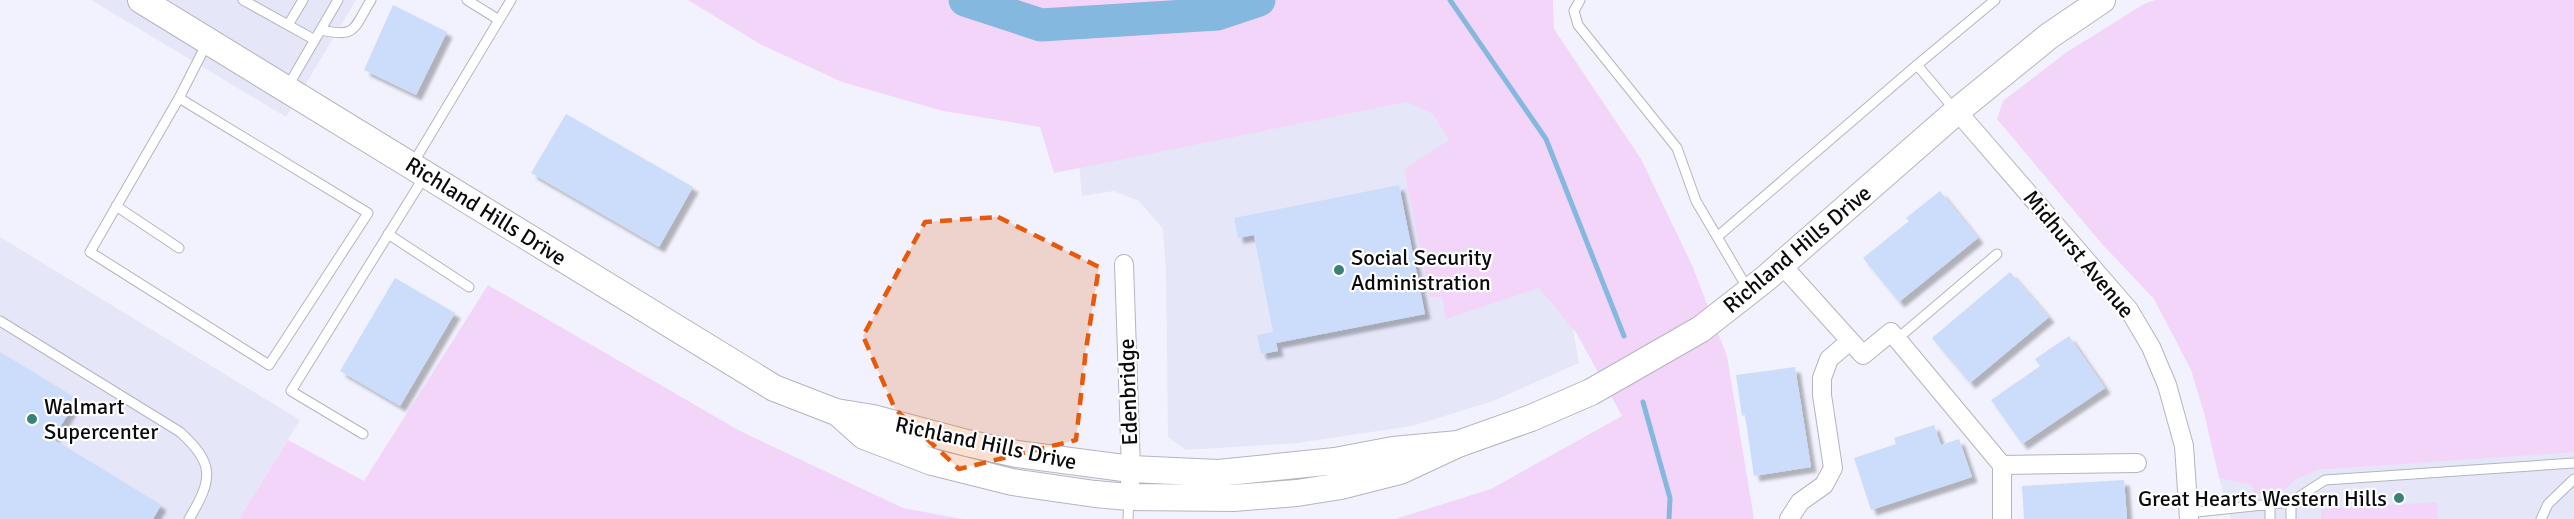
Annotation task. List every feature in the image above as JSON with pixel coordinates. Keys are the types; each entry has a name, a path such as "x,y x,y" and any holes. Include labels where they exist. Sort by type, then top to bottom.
{"street":[{"name":"Richland Hills Drive","path":"141,0 774,388 836,412 873,418 1017,454 1131,469 1218,473 1335,460 1393,450 1458,444"},
{"name":"Richland Hills Drive","path":"836,412 864,436 932,462 1129,508 1297,493 1341,486 1400,471 1458,444 1532,418 1591,392 1701,328 1782,265 1957,111 2049,36 2102,0"},
{"name":"Midhurst Avenue","path":"1957,111 2129,310 2151,347 2167,386 2184,446 2188,516"},
{"name":"Edenbridge","path":"1124,264 1131,469 1129,508"},
{"path":"1782,265 1863,355 1891,333 1897,339 2002,465 2002,519"},
{"path":"1788,519 1800,502 1824,485 1833,468 1822,395 1822,378 1829,359 1850,341"},
{"path":"2002,465 2137,463"}],"lane":[{"path":"243,0 315,40"},
{"path":"288,25 303,0"},
{"path":"287,88 338,0"},
{"path":"321,30 343,35 351,31 371,0"},
{"path":"468,0 499,20"},
{"path":"363,434 291,392 388,234 419,170 511,0"},
{"path":"1580,0 1574,11 1578,25 1677,148 1696,201 1749,292"},
{"path":"1717,237 1995,0"},
{"path":"179,98 368,213 269,365 90,252 179,98 208,40"},
{"path":"1917,65 1957,111"},
{"path":"116,206 179,248"},
{"path":"388,234 469,287"},
{"path":"1897,339 1996,254"},
{"path":"0,321 180,432 195,445 206,461 207,479 202,497 189,519"},
{"path":"2188,516 2291,502 2325,480 2574,463"},
{"path":"2541,519 2548,504 2574,479"},
{"path":"2291,502 2291,519"},
{"path":"2270,504 2270,519"}],"highlighted area":[{"path":"998,217 1099,267 1086,349 1076,440 959,469 895,409 863,336 925,222"}],"shaded area":[{"path":"91,0 356,0 286,117"},
{"path":"688,0 1553,0 1554,29 1641,159 1692,265 1727,356 1754,519 1395,519 1491,489 1622,416 1577,334 1539,288 1446,319 1442,297 1430,297 1404,169 1449,140 1433,114 1407,102 1054,173 1040,127 943,111 842,82 760,44"},
{"path":"2155,0 2574,0 2574,452 2317,470 2297,479 2282,491 2255,494 2252,485 2219,478 2191,370 2154,299 2102,244 1997,119 2003,101 2067,52 2144,4"},
{"path":"1412,77 1570,313 1579,363 1493,401 1412,426 1297,443 1186,450 1168,437 1166,273 1163,229 1139,201 1114,191 1082,196 1077,143"},
{"path":"0,237 300,420 239,519 0,519"},
{"path":"488,285 740,431 903,508 962,519 239,519 288,440 364,481"},
{"name":"Great Hearts Western Hills","path":"2574,450 2574,519 2231,519 2219,478"},
{"path":"2437,502 2438,519 2321,519 2321,509"}],"building":[{"path":"393,5 447,32 416,95 364,70"},
{"path":"566,114 693,187 659,247 531,173"},
{"name":"Social Security Administration","path":"1399,185 1425,314 1276,343 1278,351 1261,354 1257,335 1273,332 1254,235 1238,238 1234,218"},
{"path":"1940,191 1978,238 1899,302 1863,258 1909,221 1906,218"},
{"path":"2010,272 2049,317 1970,383 1932,338"},
{"path":"395,278 455,313 400,406 340,371"},
{"path":"2069,336 2105,388 2022,444 1991,400 2040,366 2035,359"},
{"name":"Walmart Supercenter","path":"0,352 77,399 53,439 161,505 153,519 0,519"},
{"path":"1795,367 1811,467 1754,476 1745,415 1742,416 1736,375"},
{"path":"1934,425 1941,445 1959,439 1972,477 1871,510 1854,458 1896,444 1894,438"},
{"path":"2124,480 2127,519 2024,519 2022,486"}],"waterway":[{"path":"965,0 1041,25 1217,14 1259,0"},
{"path":"1450,0 1546,139 1624,336"},
{"path":"1643,402 1670,498 1669,519"}],"place":[{"name":"Social Security Administration","path":"1339,270"},
{"name":"Walmart Supercenter","path":"32,419"},
{"name":"Great Hearts Western Hills","path":"2399,498"}]}
